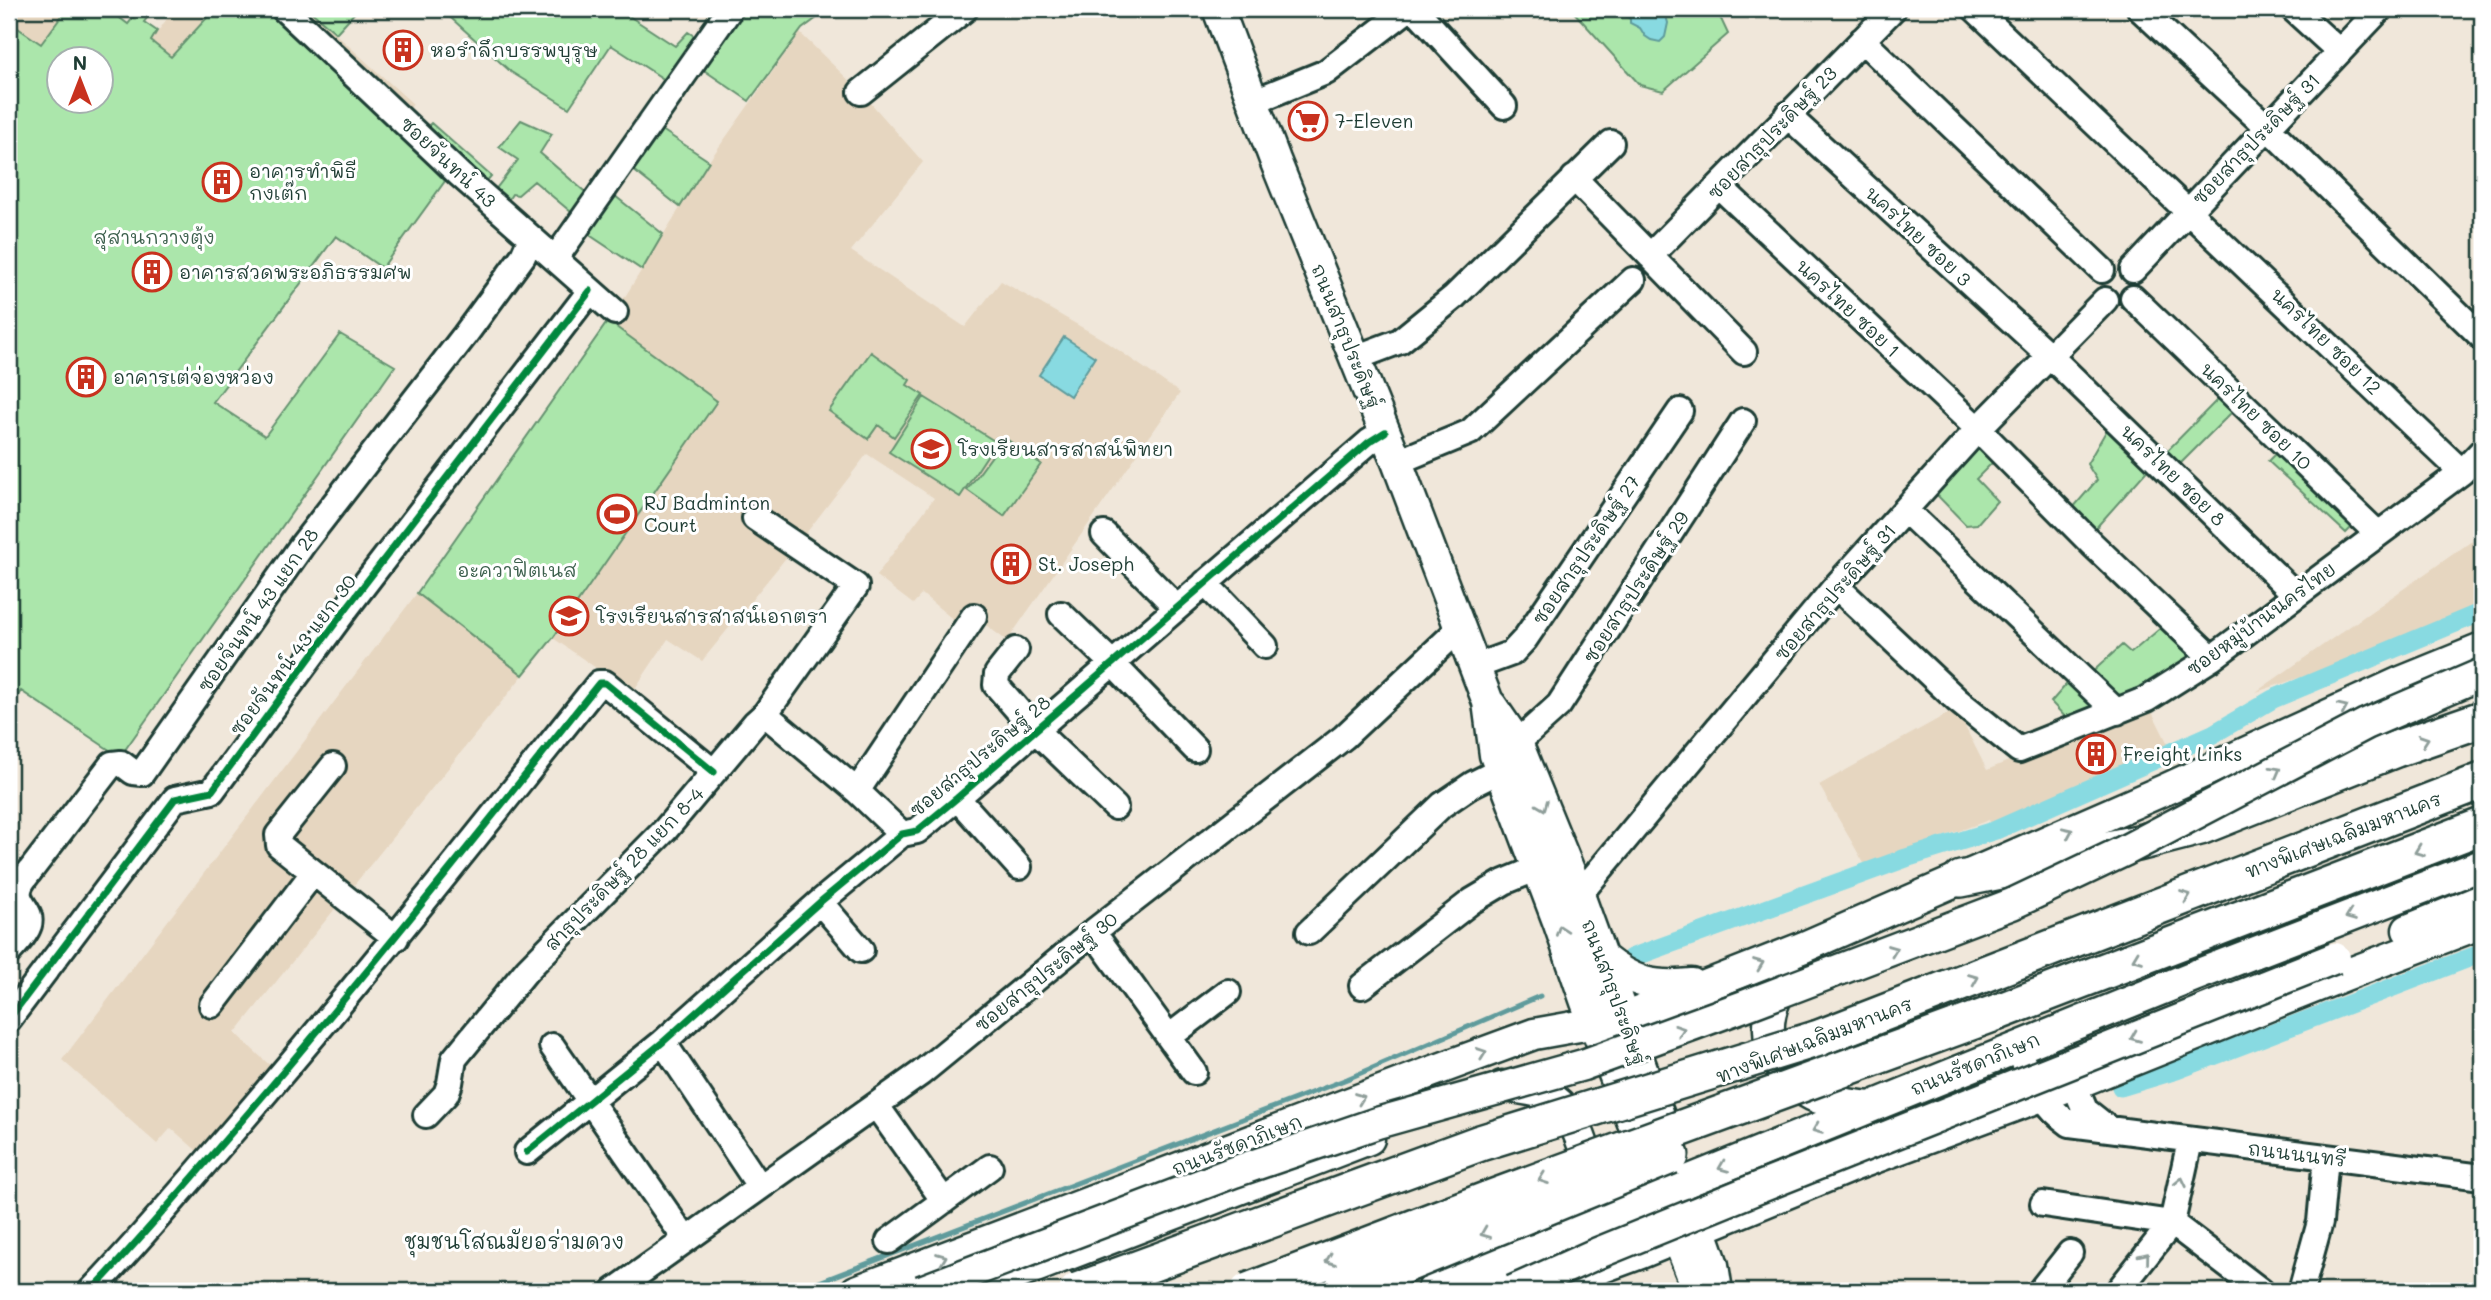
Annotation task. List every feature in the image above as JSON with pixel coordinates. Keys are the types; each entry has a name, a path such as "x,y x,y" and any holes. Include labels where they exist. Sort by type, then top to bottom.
{"highway":[{"path":"1961,879 2138,843 2200,827 2482,719"},
{"name":"ทางพิเศษเฉลิมมหานคร","path":"1144,1291 1819,1038 2482,781"},
{"name":"ทางพิเศษเฉลิมมหานคร","path":"1248,1291 1998,1012 2482,826"},
{"path":"1341,1291 1779,1112 1998,1012"},
{"path":"1077,1291 1480,1143 1819,1038"},
{"path":"1435,1291 1529,1253"}],"main road":[{"name":"ถนนสาธุประดิษฐ์","path":"1218,9 1252,102 1397,462 1488,702 1517,743 1578,895 1624,1018 1672,1188 1707,1282"},
{"name":"ถนนรัชดาภิเษก","path":"973,1291 1224,1196 1502,1086 1624,1018 1804,947 2164,790 2389,687 2482,649"},
{"name":"ถนนรัชดาภิเษก","path":"921,1291 1234,1172 1377,1123 1595,1060 2012,904 2124,851 2366,724 2482,674"},
{"name":"ถนนสาธุประดิษฐ์","path":"1488,702 1492,735 1501,770 1598,1032 1672,1188"},
{"name":"ถนนรัชดาภิเษก","path":"1483,1291 1529,1253 1672,1188 1985,1060 2482,865"},
{"name":"ถนนรัชดาภิเษก","path":"1513,1291 1598,1253 1766,1185 2482,900"},
{"path":"1537,1291 1641,1253 1688,1232 2482,923"},
{"path":"1804,947 1775,1000 1770,1015 1769,1030 1774,1055 1787,1076 1803,1090 1824,1100 1869,1107"},
{"path":"1602,958 1622,974 1639,982 1666,987 1714,981"},
{"path":"1534,1034 1564,1005 1577,976"},
{"name":"ถนนรัชดาภิเษก","path":"856,1291 1534,1034 1598,1032"},
{"path":"1932,1137 1985,1060"},
{"path":"1502,1086 1550,1096 1558,1103 1577,1133 1589,1162 1591,1184 1585,1212 1570,1235"},
{"path":"1224,1196 1311,1117"},
{"path":"1641,1253 1707,1282 1718,1235 1733,1215"}],"street":[{"name":"ซอยจันทน์ 43","path":"284,9 460,176 615,313"},
{"path":"555,259 730,9"},
{"path":"860,92 965,9"},
{"path":"1252,102 1326,72 1408,9"},
{"path":"1415,9 1504,106"},
{"name":"ซอยสาธุประดิษฐ์ 23","path":"1650,256 1894,9"},
{"name":"นครไทย ซอย 12","path":"1975,9 2462,472"},
{"path":"2140,9 2268,128 2482,337"},
{"path":"2293,9 2339,51"},
{"name":"ซอยสาธุประดิษฐ์ 31","path":"2133,270 2380,9"},
{"path":"1862,40 2102,270"},
{"name":"นครไทย ซอย 3","path":"1787,115 2050,356"},
{"path":"1355,358 1400,341 1454,297 1611,143"},
{"path":"1574,178 1744,352"},
{"name":"นครไทย ซอย 1","path":"1720,187 1978,429 2092,544 2212,658"},
{"name":"ซอยจันทน์ 43 แยก 28","path":"9,952 29,926 29,916 18,897 24,879 112,764 121,763 133,772 142,773 303,544 465,335 523,256 531,238"},
{"path":"2114,263 2128,265 2139,283 2133,298 2118,305 2105,300 2097,289 2102,270 2114,263"},
{"path":"1397,462 1470,432 1633,280"},
{"name":"ซอยจันทน์ 43 แยก 30","path":"9,1019 175,799 212,791 389,552 590,291"},
{"name":"นครไทย ซอย 10","path":"2133,298 2378,534"},
{"name":"ซอยสาธุประดิษฐ์ 31","path":"1578,895 1836,586 1978,429 2105,300"},
{"name":"นครไทย ซอย 8","path":"2050,356 2295,594"},
{"name":"ซอยสาธุประดิษฐ์ 27","path":"1474,667 1512,653 1525,639 1680,411"},
{"name":"ซอยสาธุประดิษฐ์ 29","path":"1517,743 1559,705 1743,421"},
{"name":"ซอยสาธุประดิษฐ์ 28","path":"527,1152 663,1042 820,902 902,834 917,831 957,798 1114,665 1176,607 1369,442 1385,432"},
{"name":"ซอยหมู่บ้านนครไทย","path":"1836,586 1957,700 2019,750 2147,699 2212,658 2462,472 2482,451"},
{"path":"1905,510 2117,712"},
{"name":"สาธุประดิษฐ์ 28 แยก 8-4","path":"426,1115 446,1094 454,1059 519,980 666,830 765,714 856,586 755,518"},
{"path":"1104,534 1176,607"},
{"path":"1205,583 1265,646"},
{"path":"1061,614 1195,750"},
{"path":"857,791 974,615"},
{"name":"ซอยสาธุประดิษฐ์ 30","path":"614,1291 921,1073 1093,932 1344,737 1459,629"},
{"path":"1016,650 997,674 996,685 1035,730 1115,807"},
{"path":"90,1291 270,1088 396,938 599,683 605,683 714,772"},
{"path":"765,714 857,791 902,834"},
{"path":"333,766 278,835 279,845 396,938"},
{"path":"1309,932 1441,805 1501,770"},
{"path":"957,798 1019,867"},
{"path":"1362,986 1479,895 1538,868"},
{"path":"212,1005 313,873"},
{"path":"820,902 860,950"},
{"path":"1093,932 1194,1072"},
{"path":"1169,1037 1228,992"},
{"path":"663,1042 760,1187"},
{"path":"552,1046 686,1240"},
{"name":"ถนนนนทรี","path":"2016,1048 2040,1096 2059,1117 2070,1124 2482,1177"},
{"name":"ถนนนนทรี","path":"2074,1084 2085,1110 2113,1131"},
{"path":"876,1105 944,1201"},
{"path":"2118,1291 2172,1223 2190,1141"},
{"path":"2301,1291 2320,1222 2326,1157"},
{"path":"890,1241 990,1167"},
{"path":"2043,1204 2172,1223 2259,1291"},
{"path":"2040,1291 2070,1253"}],"shaded area":[{"path":"9,9 67,9 41,44 9,22"},
{"path":"174,9 216,9 171,57 151,41"},
{"path":"263,9 308,9 413,104 408,111 406,138"},
{"name":"โรงเรียนสารสาสน์เอกตรา","path":"800,33 861,92 923,162 851,251 965,327 1001,281 1104,340 1180,393 1007,641 970,613 961,626 922,594 913,604 876,576 934,498 867,454 702,661 668,639 632,693 553,638 235,1033 276,1071 205,1158 171,1128 157,1144 62,1060 417,593 520,451 618,308 709,161"},
{"path":"2482,534 2482,610 2333,667 2256,692"},
{"path":"2147,702 2171,750 1993,829 1989,820 1865,865 1819,785 1956,709 1987,770"}],"green space":[{"name":"สุสานกวางตุ้ง","path":"67,9 108,9 128,24 140,9 154,9 144,22 157,31 151,41 171,57 215,9 263,9 406,138 445,181 382,268 336,236 213,402 265,436 340,334 395,366 120,757 21,691 9,709 9,22 41,44"},
{"path":"308,9 358,9 336,33"},
{"path":"441,9 633,9 629,16 675,46 688,32 702,41 673,85 611,45 569,108 511,72"},
{"path":"737,9 829,9 802,29 749,101 698,66"},
{"path":"1571,9 1711,9 1721,19 1728,34 1663,91 1640,85"},
{"path":"521,120 552,134 540,153 591,197 577,217 534,181 518,195 512,194 507,202 495,190 518,160 499,147"},
{"path":"431,123 491,176 486,182 426,128"},
{"path":"656,126 709,161 680,207 628,166"},
{"path":"610,192 663,234 642,270 582,230"},
{"name":"อะควาฟิตเนส","path":"608,321 717,401 553,638 523,675 417,593"},
{"path":"871,352 910,380 907,385 923,395 894,437 878,425 868,439 829,411"},
{"path":"2221,396 2235,409 2175,469 2162,456"},
{"path":"924,397 996,442 960,497 889,452"},
{"path":"2109,426 2151,466 2094,530 2072,509 2097,480 2087,464"},
{"path":"1005,438 1041,464 1004,516 967,490"},
{"path":"1980,447 1994,461 1976,479 1997,501 1977,524 1966,525 1935,493"},
{"path":"2278,451 2353,526 2346,533 2268,461"},
{"path":"2163,626 2199,658 2121,703 2088,676 2122,645 2131,653"},
{"path":"2071,679 2097,710 2070,722 2051,702"}],"water":[{"path":"1617,9 1664,9 1668,23 1665,37 1660,42 1651,40"},
{"path":"1064,337 1095,357 1070,396 1039,375"}],"waterway":[{"path":"1631,958 1906,858 1996,830 2213,734 2273,699 2482,612"},
{"path":"2121,1087 2177,1070 2482,953"},
{"path":"796,1291 1347,1079 1540,996"}],"cycle path":[{"path":"9,1019 175,799 212,791 348,606 590,291"},
{"path":"527,1152 663,1042 820,902 902,834 917,831 957,798 1369,442 1385,432"},
{"path":"91,1291 162,1213 325,1021 599,683 605,683 714,772"}],"place":[{"name":"หอรำลึกบรรพบุรุษ","path":"403,50"},
{"name":"7-Eleven","path":"1308,121"},
{"name":"อาคารทำพิธี กงเต๊ก","path":"222,182"},
{"name":"อาคารสวดพระอภิธรรมศพ","path":"152,272"},
{"name":"อาคารเต่จ่องหว่อง","path":"86,377"},
{"name":"โรงเรียนสารสาสน์พิทยา","path":"931,449"},
{"name":"RJ Badminton Court","path":"617,514"},
{"name":"St. Joseph","path":"1011,564"},
{"name":"โรงเรียนสารสาสน์เอกตรา","path":"569,616"},
{"name":"Freight Links","path":"2096,754"}],"district":[{"name":"ชุมชนโสณมัยอร่ามดวง","path":"514,1242"}]}
